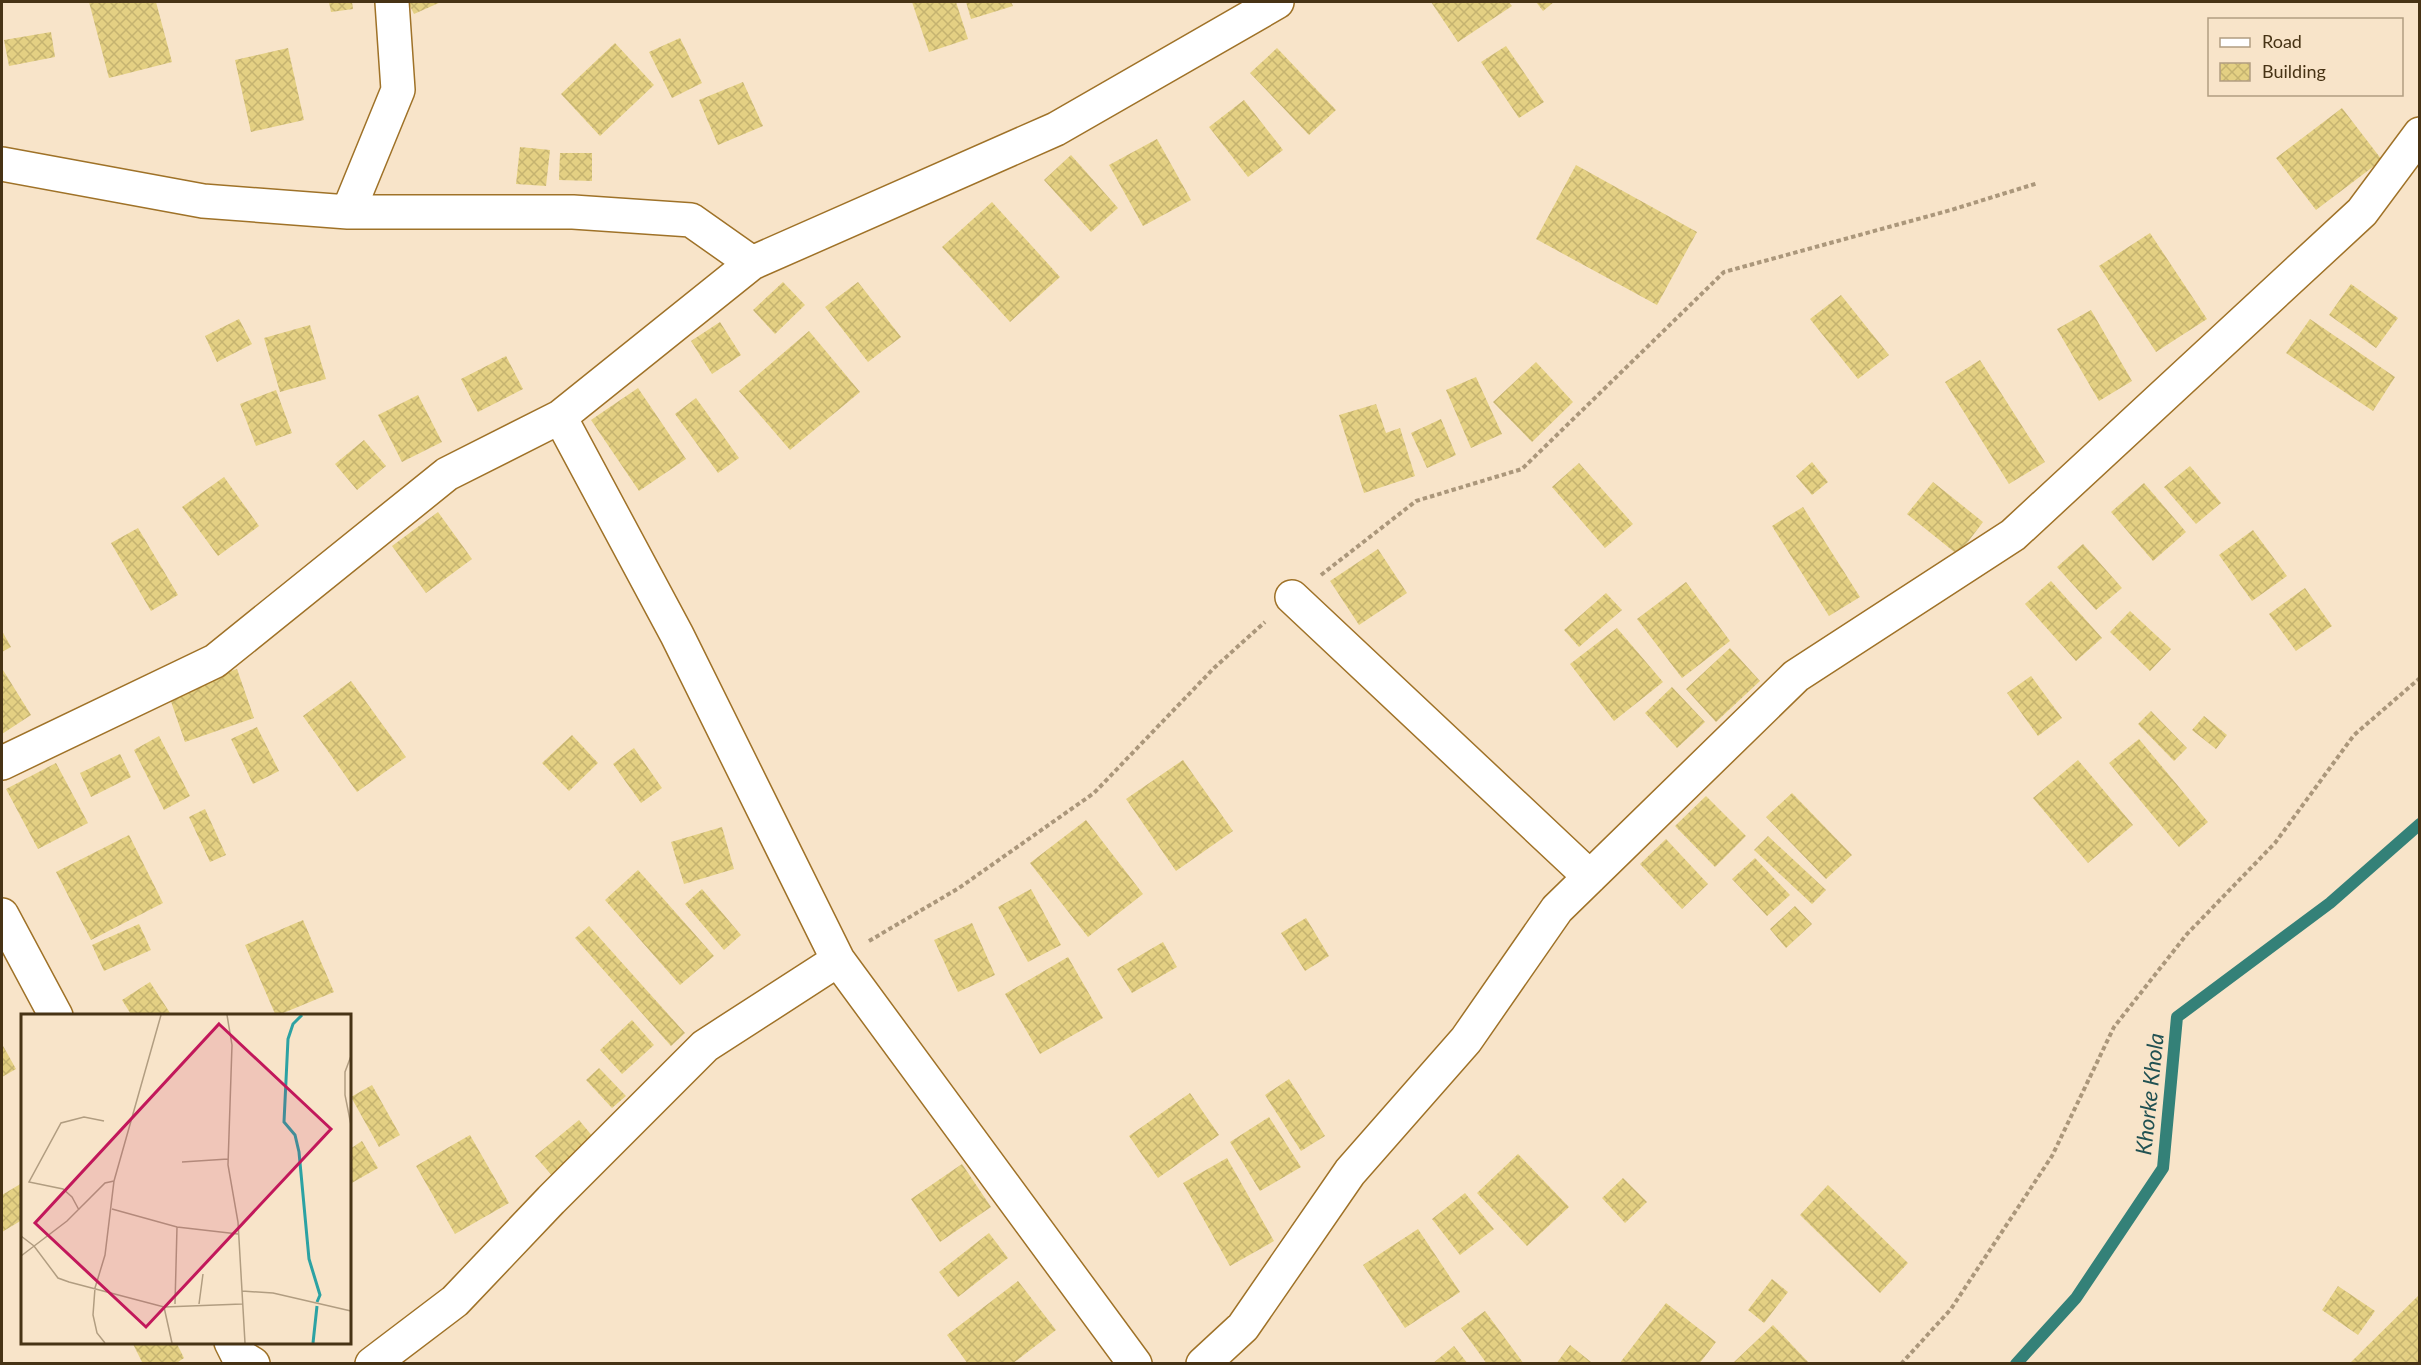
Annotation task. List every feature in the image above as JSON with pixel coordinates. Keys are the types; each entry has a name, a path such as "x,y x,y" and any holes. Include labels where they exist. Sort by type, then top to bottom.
{"street":[{"path":"348,212 398,90 392,2"},
{"path":"2,763 215,661 447,474 560,417 752,263 1056,129 1277,2"},
{"path":"1203,1364 1243,1327 1350,1172 1466,1040 1557,909 1796,676 2013,535 2362,212 2420,134"},
{"path":"2,164 203,201 348,212 573,212 691,220 752,263"},
{"path":"560,417 677,635 838,960 1135,1364"},
{"path":"1292,597 1590,877"},
{"path":"2,915 55,1014"},
{"path":"372,1364 455,1301 550,1200 705,1046 838,960"}],"path":[{"path":"838,960 959,888 1094,793 1214,668 1292,597 1416,501 1522,469 1724,272 1951,210 2038,183"},
{"path":"1901,1364 1952,1309 2052,1156 2114,1027 2187,934 2275,843 2354,735 2420,678"}],"building":[{"path":"89,2 156,2 172,62 109,78"},
{"path":"329,2 352,2 353,9 331,12"},
{"path":"408,2 441,2 414,14"},
{"path":"912,2 956,2 968,39 929,52"},
{"path":"966,2 1011,2 1013,6 971,19"},
{"path":"1431,2 1509,2 1512,6 1458,42"},
{"path":"1536,2 1554,2 1543,11"},
{"path":"51,32 55,57 9,66 4,40"},
{"path":"680,38 702,83 672,98 649,52"},
{"path":"615,43 654,85 600,136 561,94"},
{"path":"1506,46 1544,102 1519,118 1481,62"},
{"path":"288,48 304,120 251,132 235,60"},
{"path":"1277,48 1336,110 1309,135 1250,73"},
{"path":"743,82 763,126 718,145 699,100"},
{"path":"1244,100 1283,150 1248,177 1209,127"},
{"path":"2342,108 2382,160 2316,210 2276,158"},
{"path":"1157,139 1191,200 1143,226 1109,165"},
{"path":"520,147 550,150 546,186 516,184"},
{"path":"560,153 592,153 592,181 559,180"},
{"path":"1071,155 1118,208 1091,232 1044,180"},
{"path":"1576,165 1697,232 1657,305 1536,239"},
{"path":"992,202 1060,277 1010,322 942,247"},
{"path":"2150,233 2207,319 2156,352 2099,266"},
{"path":"783,282 805,305 775,334 753,310"},
{"path":"858,282 901,337 868,362 825,307"},
{"path":"2351,284 2398,318 2376,348 2329,315"},
{"path":"1841,295 1889,355 1858,379 1810,319"},
{"path":"2091,310 2132,381 2099,401 2057,329"},
{"path":"239,319 252,344 217,362 205,336"},
{"path":"2310,319 2395,377 2373,411 2286,353"},
{"path":"720,322 741,355 712,374 691,341"},
{"path":"310,325 326,379 280,392 264,338"},
{"path":"809,331 860,392 790,450 739,391"},
{"path":"506,356 523,389 478,412 461,379"},
{"path":"1980,360 2045,462 2009,484 1945,382"},
{"path":"1536,362 1573,402 1532,442 1493,402"},
{"path":"1476,377 1502,434 1471,448 1446,390"},
{"path":"638,388 686,459 639,491 591,420"},
{"path":"276,390 292,433 256,446 240,404"},
{"path":"418,395 442,442 402,462 378,415"},
{"path":"696,398 739,458 718,473 675,414"},
{"path":"1376,404 1386,433 1400,428 1415,476 1364,493 1339,415"},
{"path":"1441,419 1456,455 1427,468 1411,433"},
{"path":"364,440 386,466 357,490 335,464"},
{"path":"1812,462 1828,482 1812,495 1796,476"},
{"path":"1579,463 1633,524 1605,548 1552,487"},
{"path":"2190,466 2221,503 2196,524 2164,487"},
{"path":"224,477 259,526 218,556 182,507"},
{"path":"1933,482 1983,522 1958,555 1907,514"},
{"path":"2144,483 2186,532 2153,561 2111,512"},
{"path":"1803,507 1860,597 1829,616 1772,526"},
{"path":"438,512 472,559 426,593 392,546"},
{"path":"138,528 178,595 151,611 111,543"},
{"path":"2253,530 2287,576 2252,601 2219,555"},
{"path":"2083,544 2122,588 2096,610 2057,567"},
{"path":"1378,549 1407,593 1359,625 1330,581"},
{"path":"2051,581 2102,638 2076,661 2025,604"},
{"path":"1686,582 1730,641 1682,678 1637,619"},
{"path":"2305,588 2332,626 2296,651 2269,614"},
{"path":"1606,593 1622,610 1579,647 1564,630"},
{"path":"2130,611 2171,649 2150,671 2110,632"},
{"path":"1617,628 1663,682 1614,721 1570,664"},
{"path":"2,631 11,647 2,652"},
{"path":"1730,648 1760,681 1716,722 1686,689"},
{"path":"237,669 254,718 185,742 168,693"},
{"path":"2,671 31,715 2,734"},
{"path":"2031,676 2062,718 2038,736 2007,693"},
{"path":"351,681 406,757 357,792 303,716"},
{"path":"1672,687 1705,722 1677,748 1645,713"},
{"path":"2151,711 2187,748 2174,761 2138,724"},
{"path":"2204,716 2227,735 2216,749 2192,730"},
{"path":"257,727 279,771 253,784 231,739"},
{"path":"572,735 598,763 569,791 542,763"},
{"path":"159,736 190,796 164,810 134,750"},
{"path":"2139,739 2208,822 2179,847 2109,763"},
{"path":"634,748 662,788 641,803 613,764"},
{"path":"120,754 131,777 91,797 80,773"},
{"path":"1183,760 1233,831 1176,871 1126,799"},
{"path":"2078,760 2133,825 2088,863 2033,798"},
{"path":"56,763 88,823 38,849 6,789"},
{"path":"1792,793 1852,855 1826,879 1766,817"},
{"path":"1706,796 1746,836 1715,867 1675,826"},
{"path":"205,809 226,855 210,862 189,817"},
{"path":"1086,820 1143,894 1088,937 1030,863"},
{"path":"722,827 734,869 684,884 671,842"},
{"path":"129,835 163,903 91,940 56,872"},
{"path":"1768,836 1826,890 1812,904 1754,850"},
{"path":"1666,839 1708,884 1682,909 1640,864"},
{"path":"1755,858 1790,895 1767,916 1732,879"},
{"path":"638,870 714,956 680,985 605,900"},
{"path":"702,889 741,935 724,950 685,904"},
{"path":"1031,889 1061,945 1028,962 998,907"},
{"path":"1795,906 1812,924 1786,948 1770,929"},
{"path":"1306,918 1329,956 1305,971 1281,933"},
{"path":"303,920 334,992 281,1014 275,1014 245,945"},
{"path":"972,923 995,975 958,992 934,940"},
{"path":"139,924 151,950 104,971 92,945"},
{"path":"589,926 685,1033 671,1046 575,938"},
{"path":"1163,942 1177,967 1132,993 1117,969"},
{"path":"1068,957 1103,1018 1040,1054 1005,994"},
{"path":"150,982 170,1013 131,1014 122,1000"},
{"path":"632,1020 654,1045 622,1074 600,1050"},
{"path":"2,1044 16,1069 2,1077"},
{"path":"599,1068 626,1096 612,1108 586,1080"},
{"path":"1289,1079 1325,1136 1301,1151 1265,1095"},
{"path":"372,1085 400,1135 379,1147 351,1097"},
{"path":"1190,1093 1219,1135 1158,1178 1129,1136"},
{"path":"1269,1117 1301,1167 1260,1191 1230,1142"},
{"path":"579,1120 598,1143 555,1179 535,1156"},
{"path":"470,1135 509,1203 455,1234 416,1166"},
{"path":"362,1141 378,1168 351,1183 351,1148"},
{"path":"1518,1154 1569,1207 1527,1246 1477,1193"},
{"path":"1227,1158 1274,1241 1230,1266 1183,1183"},
{"path":"962,1164 991,1207 940,1242 911,1199"},
{"path":"1623,1178 1647,1202 1625,1223 1602,1198"},
{"path":"21,1184 21,1221 2,1232 2,1195"},
{"path":"1828,1185 1908,1263 1880,1293 1800,1215"},
{"path":"1465,1193 1494,1229 1460,1255 1432,1219"},
{"path":"1418,1229 1460,1292 1405,1328 1363,1265"},
{"path":"989,1233 1008,1258 958,1297 939,1272"},
{"path":"1772,1279 1788,1292 1764,1323 1748,1310"},
{"path":"1018,1281 1056,1330 1012,1364 968,1364 947,1335"},
{"path":"2338,1286 2375,1311 2358,1335 2322,1310"},
{"path":"2420,1294 2420,1364 2349,1364"},
{"path":"1666,1303 1716,1342 1699,1364 1619,1364"},
{"path":"1485,1311 1524,1364 1487,1364 1461,1328"},
{"path":"1773,1325 1810,1364 1732,1364"},
{"path":"133,1344 177,1344 184,1358 175,1364 143,1364"},
{"path":"1570,1345 1591,1362 1590,1364 1556,1364"},
{"path":"1454,1346 1468,1364 1432,1364"}],"waterway":[{"name":"Khorke Khola","path":"2016,1364 2076,1298 2163,1168 2177,1017 2330,903 2420,824"}]}
